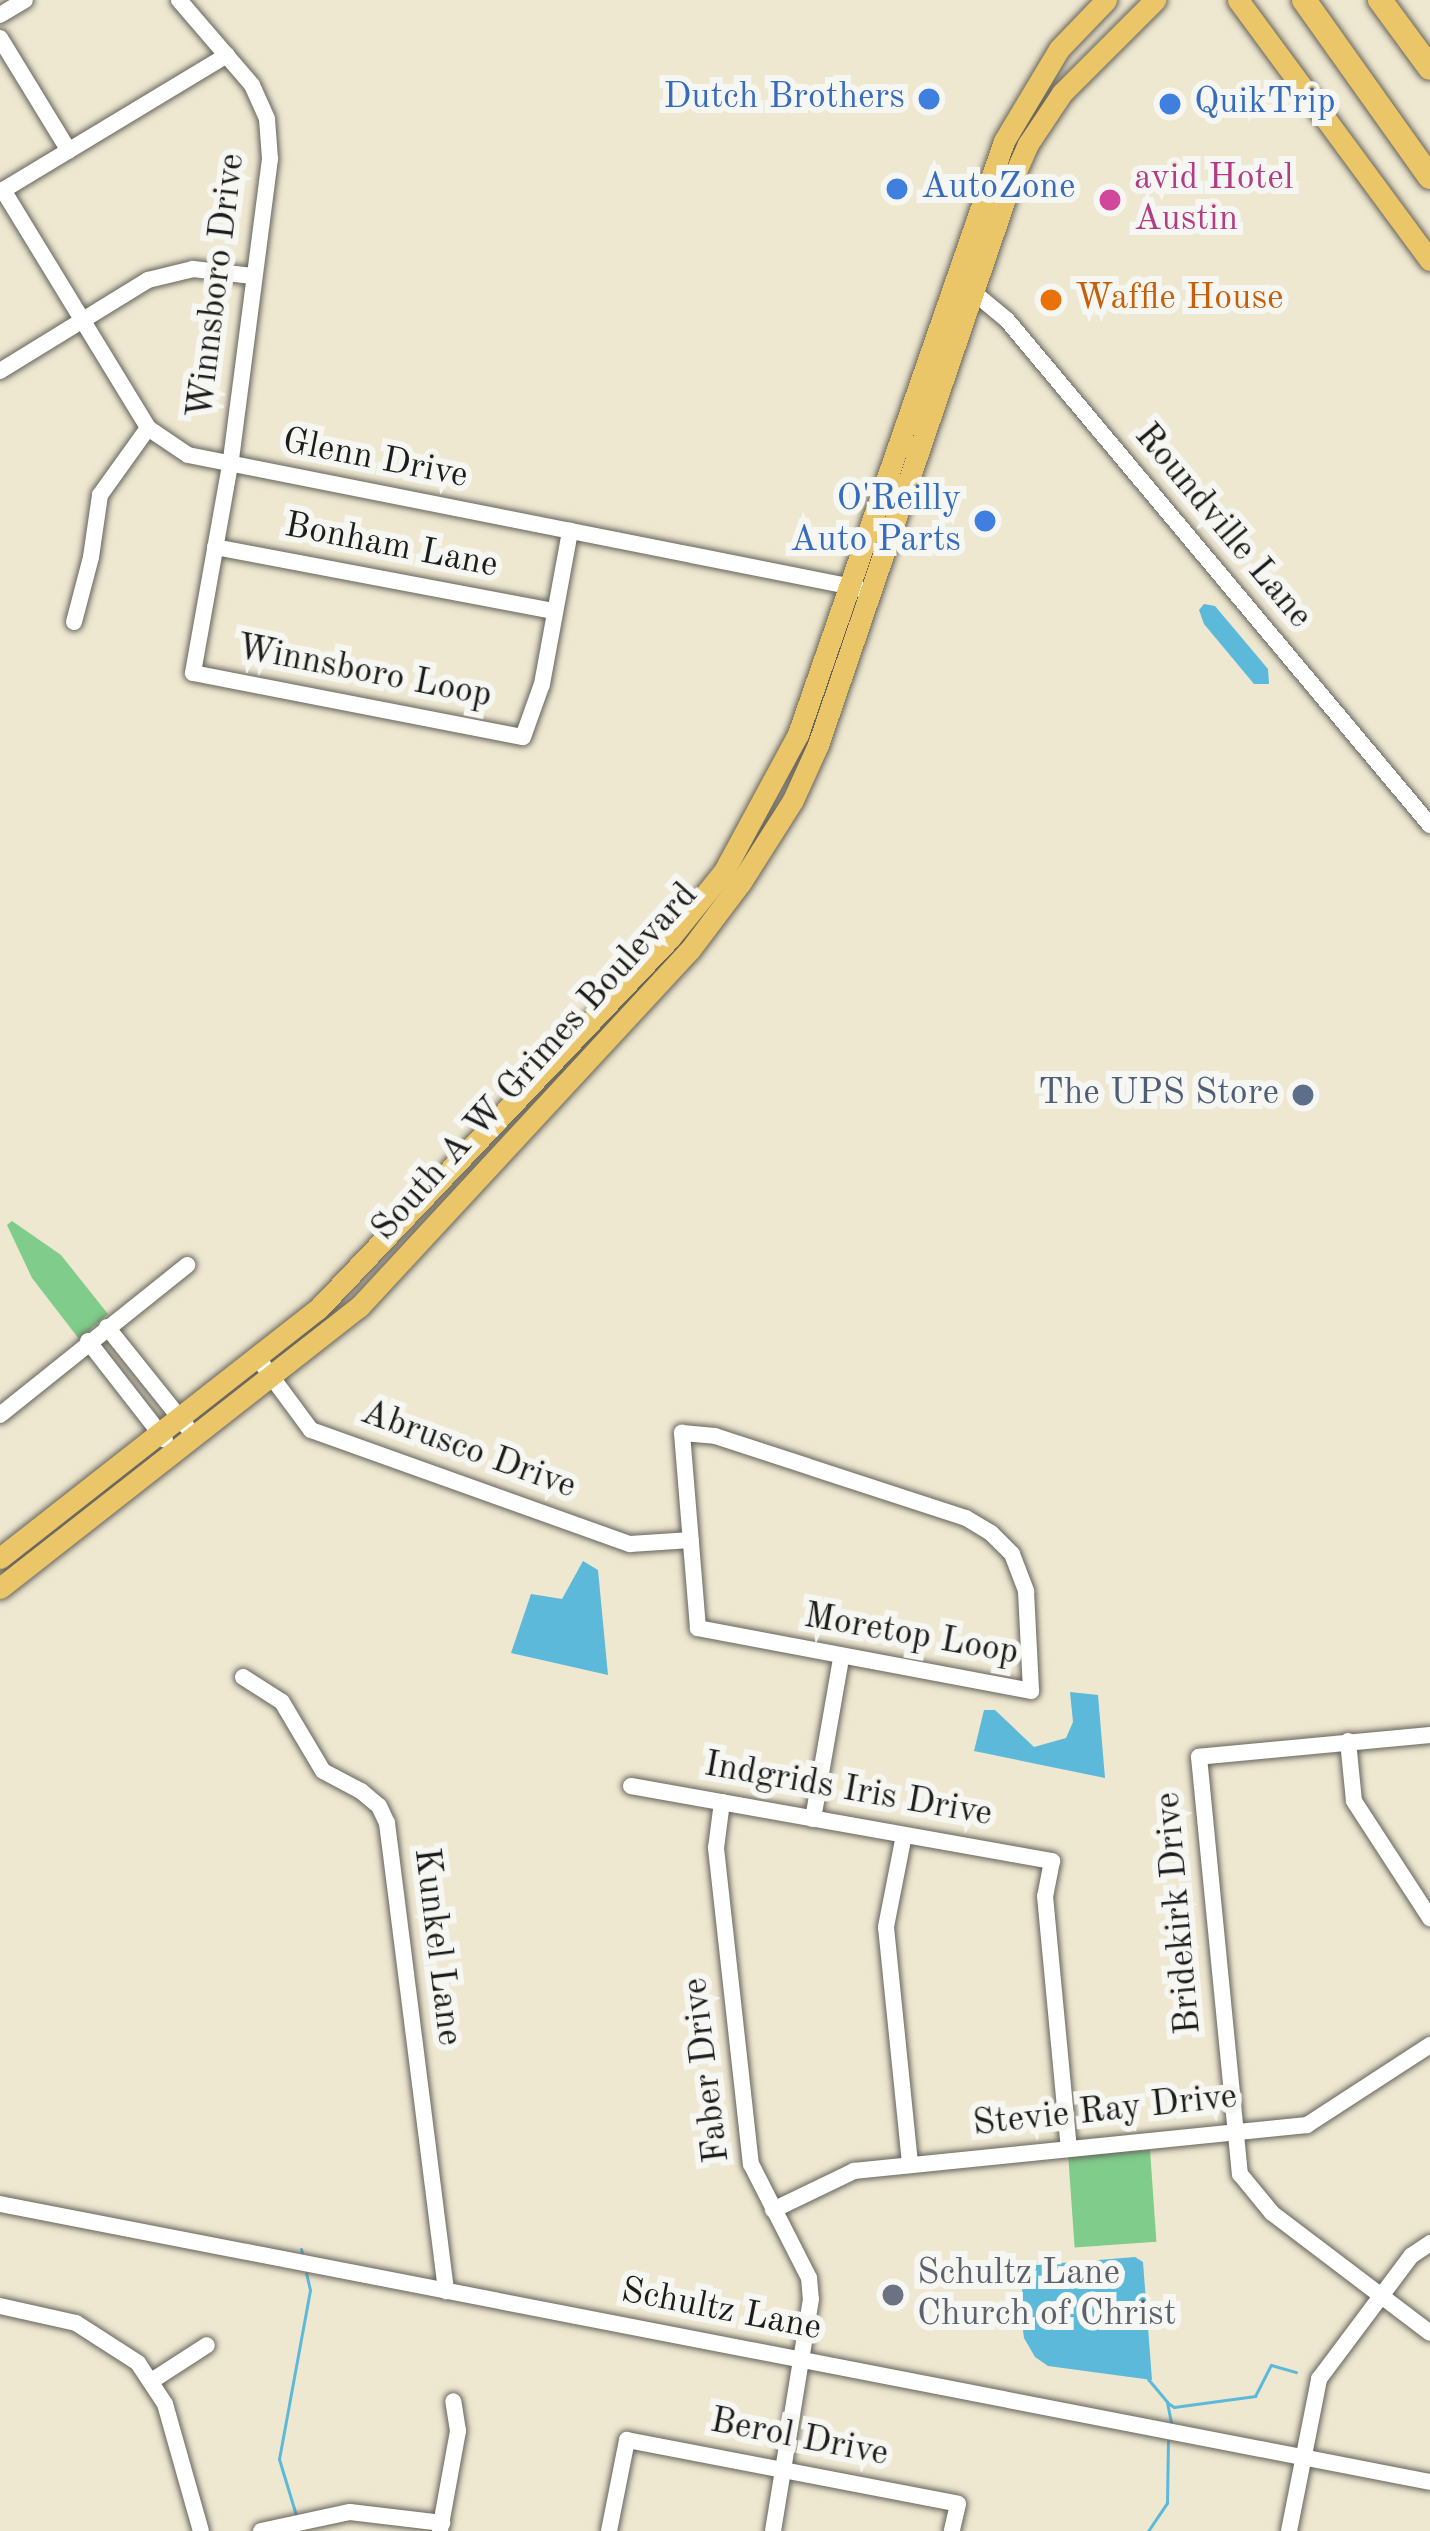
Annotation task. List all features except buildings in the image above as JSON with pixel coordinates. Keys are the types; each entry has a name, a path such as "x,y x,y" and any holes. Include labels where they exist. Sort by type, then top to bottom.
{"highway":[{"path":"1304,0 1430,177"},
{"path":"1380,0 1430,68"}],"main road":[{"name":"South A W Grimes Boulevard","path":"965,286 1028,144 1062,93 1155,0"},
{"path":"1238,0 1430,260"},
{"path":"1247,0 1255,22"},
{"name":"South A W Grimes Boulevard","path":"0,1588 359,1306 632,1012 732,876 860,588 965,286 1020,106 1059,49 1103,3"},
{"path":"1062,93 1065,60 1096,24 1103,3"},
{"name":"South A W Grimes Boulevard","path":"0,1558 318,1310 732,876"},
{"path":"614,996 632,1012"},
{"path":"394,1270 392,1244 400,1222"},
{"path":"22,1541 36,1560"}],"street":[{"path":"0,15 25,0"},
{"name":"Winnsboro Drive","path":"179,0 252,85 267,119 270,159 230,465"},
{"path":"0,38 69,151"},
{"path":"2,191 227,55"},
{"name":"Glenn Drive","path":"2,191 148,428 188,455 860,588"},
{"path":"0,370 170,272 254,276"},
{"name":"Roundville Lane","path":"965,286 1430,825"},
{"path":"74,622 100,495 148,428"},
{"name":"Winnsboro Loop","path":"230,465 193,673 523,737 542,684 570,531"},
{"name":"Bonham Lane","path":"215,547 554,611"},
{"path":"0,1415 187,1265"},
{"path":"107,1327 195,1437"},
{"path":"88,1341 175,1453"},
{"name":"Abrusco Drive","path":"257,1357 311,1430 630,1544 691,1540"},
{"name":"Moretop Loop","path":"682,1433 715,1436 966,1518 1012,1553 1026,1591 1030,1691 698,1628 691,1540 682,1433"},
{"path":"813,1819 841,1658"},
{"name":"Kunkel Lane","path":"243,1677 282,1702 323,1771 361,1791 379,1806 387,1823 446,2290"},
{"path":"1430,1735 1348,1741 1354,1801 1430,1918"},
{"name":"Bridekirk Drive","path":"1348,1741 1199,1757 1235,2160 1248,2187 1272,2213 1430,2332"},
{"name":"Indgrids Iris Drive","path":"632,1786 1052,1861 1045,1896 1070,2149"},
{"name":"Faber Drive","path":"722,1802 716,1848 751,2164 808,2278 811,2308 773,2531"},
{"path":"904,1835 886,1927 910,2164"},
{"name":"Stevie Ray Drive","path":"772,2210 840,2174 1321,2119 1430,2045"},
{"name":"Schultz Lane","path":"0,2204 1430,2482"},
{"path":"1289,2531 1319,2380 1411,2256 1430,2242"},
{"path":"0,2306 91,2330 123,2349 153,2380 176,2435 201,2531"},
{"path":"153,2380 206,2344"},
{"path":"260,2531 321,2516 370,2512 441,2527 458,2431 454,2401"},
{"name":"Berol Drive","path":"610,2531 627,2440 958,2504 952,2531"}],"green space":[{"path":"12,1221 61,1255 108,1314 79,1339 32,1278 7,1225"},
{"path":"1150,2150 1156,2242 1075,2247 1068,2156"}],"water":[{"path":"1204,604 1215,606 1268,669 1269,684 1254,684 1204,624 1199,610"},
{"path":"583,1561 598,1570 608,1675 511,1653 531,1594 562,1599"},
{"path":"1070,1692 1098,1695 1105,1778 974,1751 984,1710 995,1710 1034,1747 1066,1738 1073,1722"},
{"path":"1135,2257 1143,2262 1152,2380 1048,2366 1035,2357 1024,2338 1020,2309 1025,2266"}],"waterway":[{"path":"296,2515 279,2459 310,2290 306,2273"},
{"path":"1168,2403 1174,2407 1255,2396 1271,2365 1296,2372"},
{"path":"1148,2379 1167,2402 1171,2423"},
{"path":"1148,2531 1167,2503 1168,2441"}],"place":[{"name":"Dutch Brothers","path":"929,99"},
{"name":"QuikTrip","path":"1170,104"},
{"name":"AutoZone","path":"897,189"},
{"name":"avid Hotel Austin","path":"1110,200"},
{"name":"Waffle House","path":"1051,300"},
{"name":"O'Reilly Auto Parts","path":"985,521"},
{"name":"The UPS Store","path":"1303,1095"},
{"name":"Schultz Lane Church of Christ","path":"893,2295"}]}
